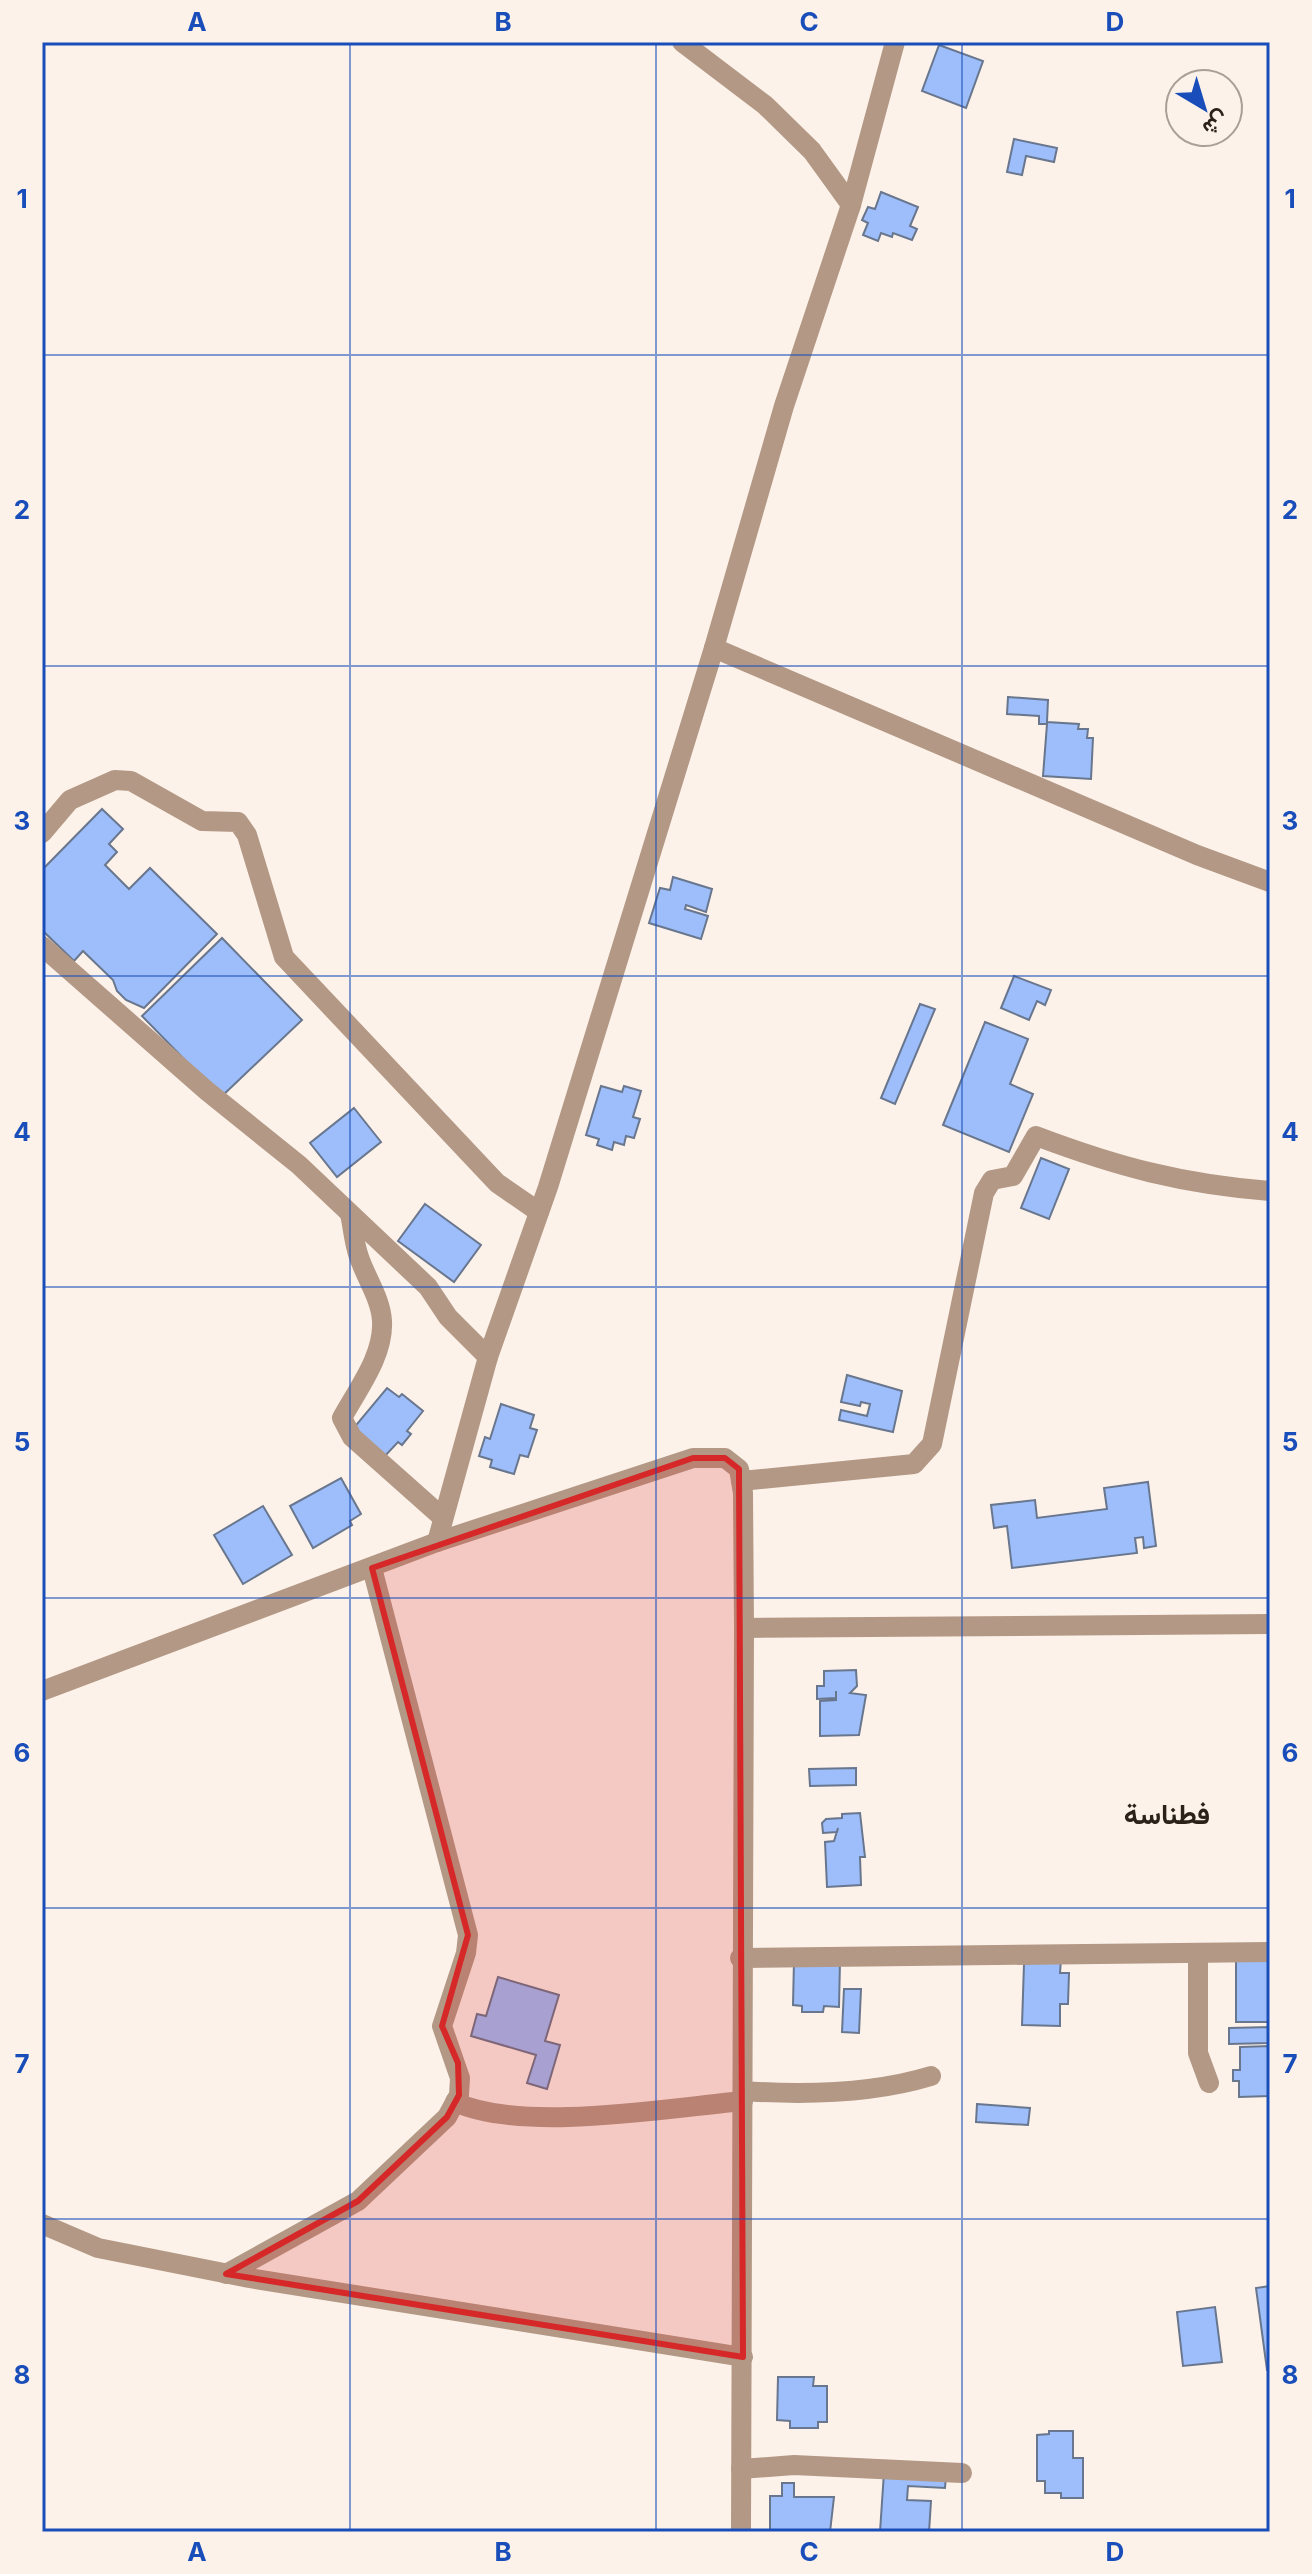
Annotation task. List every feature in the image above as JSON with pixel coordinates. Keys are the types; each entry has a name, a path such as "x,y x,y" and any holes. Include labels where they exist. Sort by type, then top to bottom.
{"street":[{"path":"682,42 765,105 812,151 851,205"},
{"path":"437,1542 488,1357 539,1212 714,648 784,406 851,205 895,42"},
{"path":"714,648 1197,855 1270,882"},
{"path":"42,833 70,800 115,780 131,781 202,821 238,822 247,835 284,957 497,1183 539,1212"},
{"path":"42,946 207,1091 299,1165 428,1287 455,1326 488,1357"},
{"path":"741,1481 914,1464 922,1460 932,1444 984,1193 992,1180 1013,1176 1036,1136 1106,1162 1200,1186 1270,1191"},
{"path":"350,1214 357,1253 378,1302 382,1322 373,1360 359,1392 342,1418 352,1437 442,1517"},
{"path":"42,1691 437,1542 693,1458 725,1458 739,1469 744,1628 740,1958 743,2096 741,2532"},
{"path":"226,2274 358,2201 447,2117 455,2102 460,2073 442,2026 466,1953 468,1935 372,1568"},
{"path":"744,1628 1270,1624"},
{"path":"740,1958 1270,1952"},
{"path":"1198,1953 1198,2053 1209,2083"},
{"path":"455,2102 492,2114 551,2115 743,2096 820,2092 909,2082 931,2076"},
{"path":"42,2224 98,2248 226,2274 743,2357"},
{"path":"741,2469 794,2465 962,2473"}],"highlighted area":[{"path":"693,1458 725,1458 739,1469 743,2357 226,2274 358,2201 447,2117 459,2095 458,2063 442,2026 468,1935 372,1568"}],"building":[{"path":"939,45 983,61 966,108 922,91"},
{"path":"1014,139 1057,148 1054,162 1026,156 1022,175 1007,172"},
{"path":"881,192 918,207 910,226 917,229 912,240 893,233 892,237 881,233 878,241 863,235 868,223 862,220 868,207 875,209"},
{"path":"1008,697 1048,700 1047,722 1079,724 1078,729 1088,729 1087,738 1093,738 1091,779 1043,776 1047,724 1039,724 1039,716 1007,714"},
{"path":"102,809 123,829 109,844 117,852 105,865 129,889 150,868 217,934 144,1008 126,1000 117,991 113,980 83,951 74,961 42,930 42,870"},
{"path":"673,877 712,889 706,912 686,905 685,909 708,916 701,939 649,923 660,888 670,890"},
{"path":"222,938 302,1020 221,1097 142,1016"},
{"path":"1014,976 1051,990 1045,1005 1037,1001 1029,1020 1001,1008"},
{"path":"920,1004 935,1009 895,1104 881,1098"},
{"path":"985,1022 1028,1039 1010,1084 1033,1094 1009,1152 943,1125"},
{"path":"601,1086 622,1092 624,1086 641,1091 633,1117 640,1119 634,1138 626,1136 624,1145 614,1142 612,1150 597,1145 599,1139 586,1135"},
{"path":"354,1108 381,1142 337,1177 310,1143"},
{"path":"1041,1158 1069,1169 1049,1219 1021,1208"},
{"path":"425,1204 481,1245 454,1282 398,1241"},
{"path":"847,1375 902,1391 893,1432 839,1420 841,1410 867,1416 870,1404 861,1402 860,1406 841,1402"},
{"path":"387,1388 399,1397 402,1394 423,1411 407,1431 411,1434 402,1445 398,1442 385,1456 352,1430"},
{"path":"501,1404 534,1415 530,1428 537,1430 528,1457 520,1455 514,1474 490,1467 492,1460 479,1456 485,1437 490,1439"},
{"path":"341,1478 361,1514 350,1521 352,1525 313,1548 290,1506"},
{"path":"1148,1482 1156,1546 1144,1548 1143,1537 1135,1538 1137,1553 1012,1568 1007,1526 994,1528 991,1505 1035,1500 1037,1518 1107,1509 1104,1488"},
{"path":"263,1506 292,1555 243,1584 214,1535"},
{"path":"856,1670 857,1686 850,1693 866,1695 859,1735 820,1736 820,1701 836,1698 817,1699 817,1686 824,1686 824,1671"},
{"path":"856,1768 856,1785 810,1786 809,1769"},
{"path":"860,1813 865,1857 860,1857 861,1885 827,1887 825,1842 834,1841 837,1832 823,1833 822,1823 826,1819 842,1818 842,1814"},
{"path":"1236,1957 1270,1957 1270,2022 1236,2022"},
{"path":"1061,1959 1060,1973 1069,1973 1068,2004 1060,2004 1060,2026 1022,2025 1024,1964"},
{"path":"794,1960 840,1961 839,2007 824,2006 823,2012 802,2012 802,2006 793,2005"},
{"path":"498,1977 559,1995 545,2041 560,2045 547,2089 527,2083 536,2055 471,2036 477,2014 486,2016"},
{"path":"844,1989 861,1989 859,2033 842,2032"},
{"path":"1270,2027 1270,2043 1229,2044 1229,2028"},
{"path":"1270,2046 1270,2096 1239,2097 1239,2081 1233,2081 1233,2070 1240,2070 1240,2047"},
{"path":"977,2104 1030,2108 1028,2125 976,2122"},
{"path":"1270,2286 1270,2370 1267,2370 1256,2288"},
{"path":"1215,2307 1222,2362 1183,2366 1177,2312"},
{"path":"778,2377 814,2377 813,2386 827,2386 827,2422 818,2422 818,2428 790,2428 790,2421 777,2420"},
{"path":"1049,2431 1073,2431 1073,2458 1083,2458 1083,2498 1061,2498 1061,2493 1045,2493 1045,2481 1037,2481 1037,2435 1049,2434"},
{"path":"884,2472 946,2476 945,2488 908,2486 907,2500 931,2501 929,2532 880,2532"},
{"path":"782,2483 794,2483 794,2497 834,2497 830,2532 770,2532 770,2496 782,2496"}],"district":[{"name":"فطناسة","path":"1167,1814"}]}
